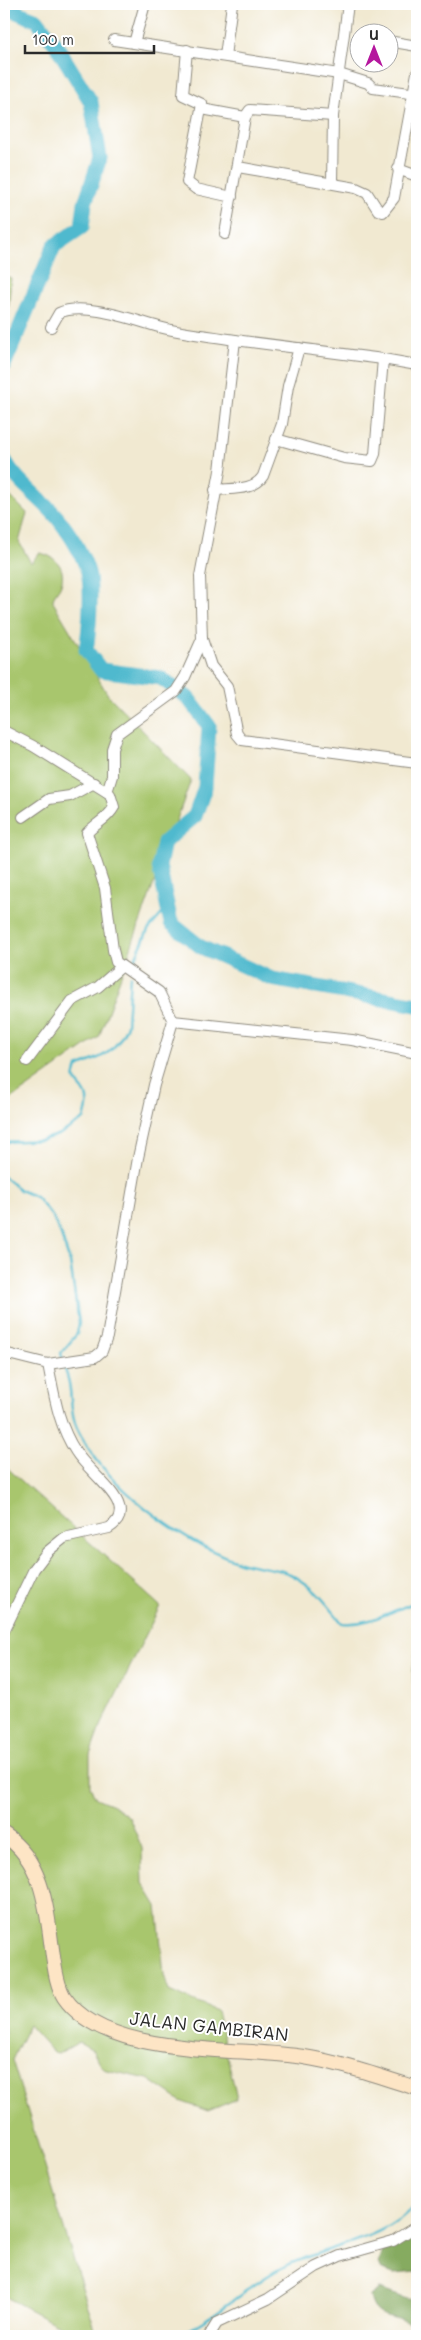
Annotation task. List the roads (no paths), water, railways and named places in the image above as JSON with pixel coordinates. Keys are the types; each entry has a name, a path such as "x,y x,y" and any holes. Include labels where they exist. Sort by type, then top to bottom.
{"street":[{"path":"134,43 145,4"},
{"path":"225,56 232,4"},
{"path":"332,183 333,116 348,4"},
{"path":"114,40 339,74 368,83 373,88 415,94"},
{"path":"398,43 417,46"},
{"path":"187,50 183,95 201,102 202,109 188,184 196,189 232,197"},
{"path":"238,167 332,183 364,191 378,210 384,212 394,198 398,169 415,94 417,73"},
{"path":"202,109 245,117"},
{"path":"224,234 238,167 245,117 250,110 333,116"},
{"path":"398,169 417,176"},
{"path":"51,327 59,313 75,308 125,317 165,328 236,340 384,358 417,365"},
{"path":"236,340 220,471 200,576 202,638 211,666 227,686 237,734 242,740 417,763"},
{"path":"216,490 246,487 259,482 282,424 299,348"},
{"path":"276,440 344,458 372,461 375,454 384,358"},
{"path":"107,792 112,776 112,749 117,734 176,691 185,677 202,638"},
{"path":"4,731 33,746 94,783 107,792 114,801 110,815 93,826 87,833 105,888 116,962 159,992 173,1022 154,1085 138,1158 107,1337 102,1352 94,1357 57,1362 4,1353"},
{"path":"23,817 49,799 70,796 94,783"},
{"path":"28,1061 72,1001 127,971"},
{"path":"173,1022 352,1040 417,1053"},
{"path":"4,1631 34,1569 47,1552 64,1538 109,1528 114,1525 120,1512 118,1502 76,1453 65,1433 56,1403 57,1362"},
{"name":"JALAN GAMBIRAN","path":"4,1835 26,1855 37,1873 44,1897 55,1970 63,1996 73,2008 100,2027 124,2038 163,2044 311,2058 417,2088"},
{"path":"209,2336 217,2323 268,2298 316,2266 340,2256 393,2241 417,2226"}],"waterway":[{"path":"4,7 37,20 56,45 91,102 100,158 85,203 82,227 54,246 4,365"},
{"path":"4,459 15,475 56,516 70,535 81,555 87,569 90,586 86,650 101,670 161,678 188,698 209,726 205,787 195,816 164,842 159,866 171,923 201,947 272,979 417,1005"},
{"path":"131,968 148,930 167,908"},
{"path":"4,1142 42,1140 60,1134 84,1119 87,1098 75,1080 75,1073 77,1067 108,1053 123,1034 127,1025 130,976"},
{"path":"4,1177 20,1190 36,1197 52,1216 60,1232 70,1262 79,1323 77,1334 61,1353 63,1360"},
{"path":"64,1365 75,1422 89,1449 104,1469 123,1488 166,1524 212,1551 234,1560 282,1571 300,1579 316,1592 342,1623 371,1620 417,1602"},
{"path":"175,2336 202,2322 274,2272 292,2263 386,2228 417,2203"}]}
